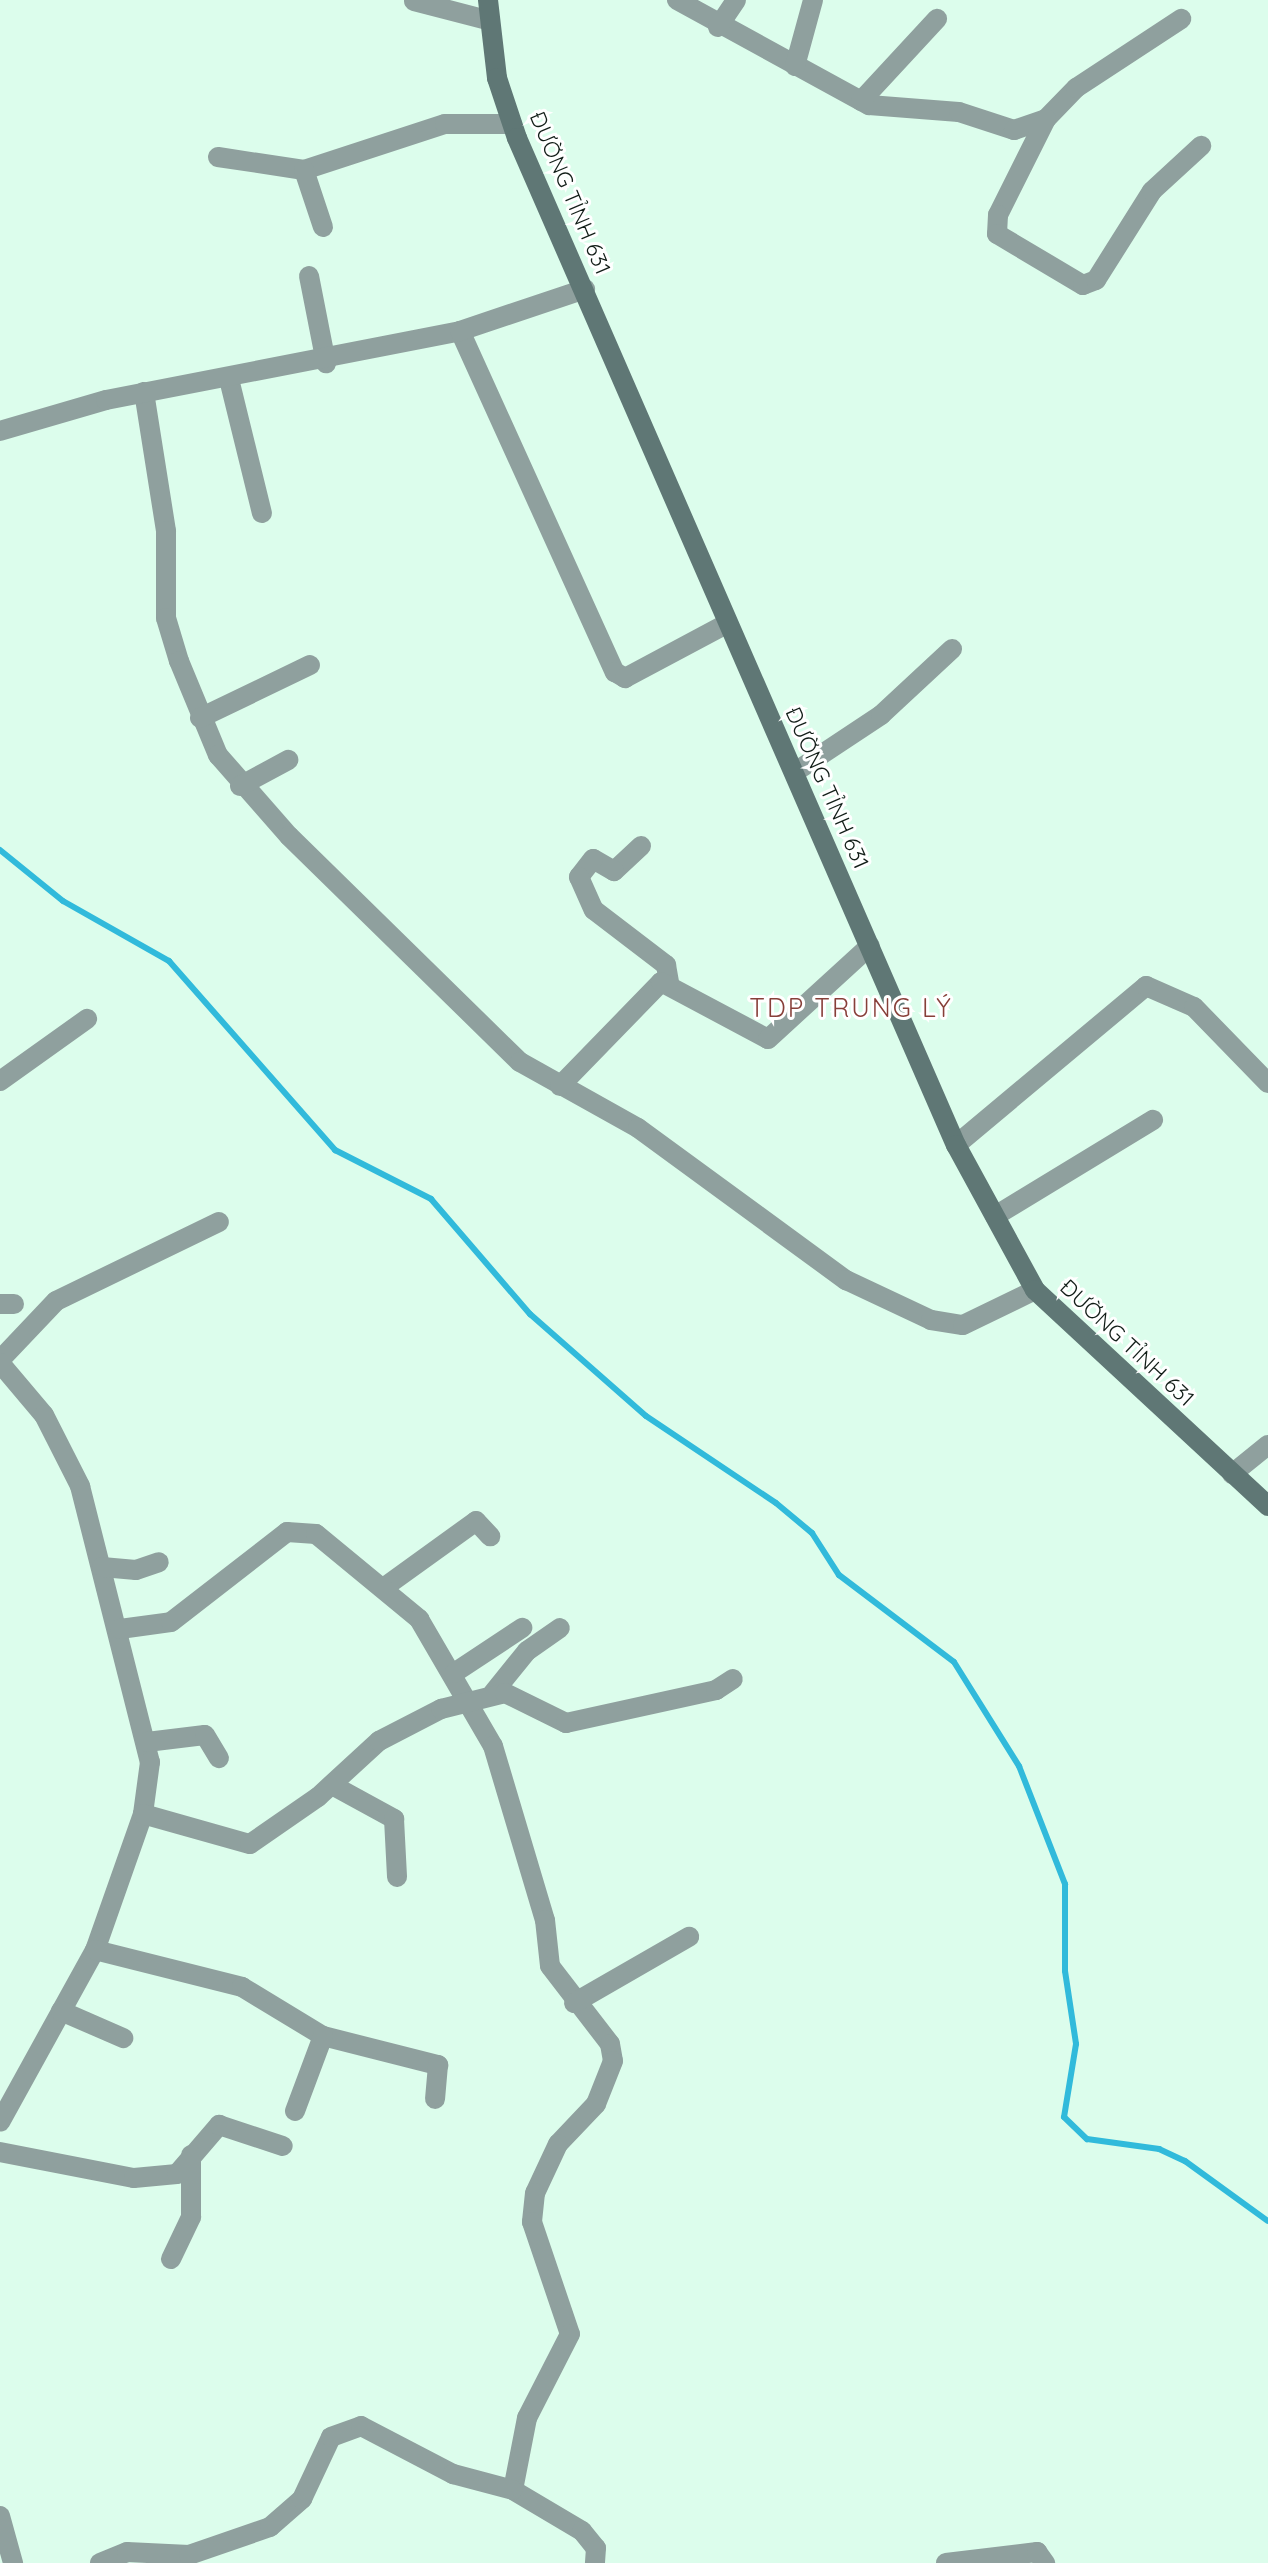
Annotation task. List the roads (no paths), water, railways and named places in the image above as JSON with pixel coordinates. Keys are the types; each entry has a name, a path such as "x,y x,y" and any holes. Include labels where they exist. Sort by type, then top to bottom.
{"main road":[{"name":"ĐƯỜNG TỈNH 631","path":"488,10 512,124 726,624 795,772 956,1145 1035,1290 1268,1506"}],"street":[{"path":"677,0 718,27 882,110 959,112 1014,130 1046,119"},
{"path":"718,27 736,0"},
{"path":"795,66 813,0"},
{"path":"414,1 488,10"},
{"path":"861,101 937,19"},
{"path":"1181,19 1076,88 1046,119 998,215 997,234 1083,285 1096,280 1152,191 1201,146"},
{"path":"218,157 304,170 445,124 512,124"},
{"path":"304,170 323,227"},
{"path":"309,276 326,363"},
{"path":"0,431 144,392 326,363 460,331 585,289"},
{"path":"460,331 615,672 625,678 726,624"},
{"path":"229,379 262,513"},
{"path":"144,392 166,531 166,618 200,718 240,786 480,1028 560,1086 638,1128 846,1280 898,1307 963,1325 1035,1290"},
{"path":"795,772 881,715 952,649"},
{"path":"200,718 310,665"},
{"path":"240,786 288,760"},
{"path":"641,846 614,871 593,859 579,877 594,910 660,959 669,982 768,1039 870,946"},
{"path":"560,1086 653,988 669,982"},
{"path":"956,1145 1146,986 1194,1007 1268,1083"},
{"path":"0,1081 87,1019"},
{"path":"995,1216 1153,1120"},
{"path":"0,2122 95,1950 143,1814 147,1742 120,1629 65,1450 0,1361 56,1301 219,1222"},
{"path":"1232,1474 1268,1445"},
{"path":"386,1586 476,1521 490,1536"},
{"path":"120,1629 171,1622 196,1610 265,1546 300,1529 386,1586 419,1619 454,1673 465,1702 493,1746 541,1905 550,1966 574,2003 610,2044 611,2077 558,2144 535,2193 532,2222 570,2334 527,2418 513,2490"},
{"path":"102,1567 136,1570 159,1562"},
{"path":"454,1673 522,1628"},
{"path":"143,1814 250,1844 332,1785 379,1741 465,1702 493,1693 527,1651 560,1628"},
{"path":"493,1693 566,1723 716,1690 733,1679"},
{"path":"147,1742 205,1735 219,1758"},
{"path":"332,1785 394,1819 397,1877"},
{"path":"574,2003 689,1937"},
{"path":"95,1950 267,1996 323,2036 438,2065 435,2099"},
{"path":"61,2011 123,2038"},
{"path":"295,2111 323,2036"},
{"path":"0,2152 134,2178 177,2174 206,2134 230,2123 283,2146"},
{"path":"171,2259 191,2217 191,2155"},
{"path":"100,2563 127,2552 189,2555 270,2527 302,2499 331,2437 361,2426 453,2474 513,2490 582,2531 596,2548 595,2563"},
{"path":"0,2516 13,2563"},
{"path":"946,2563 1037,2552 1045,2563"}],"waterway":[{"path":"0,850 63,901 169,961 335,1150 431,1199 530,1314 646,1416 776,1503 812,1533 839,1575 954,1662 1019,1766 1065,1884 1065,1971 1076,2044 1064,2117 1087,2139 1159,2149 1185,2161 1268,2221"}],"district":[{"name":"TDP TRUNG LÝ","path":"851,1008"}]}
